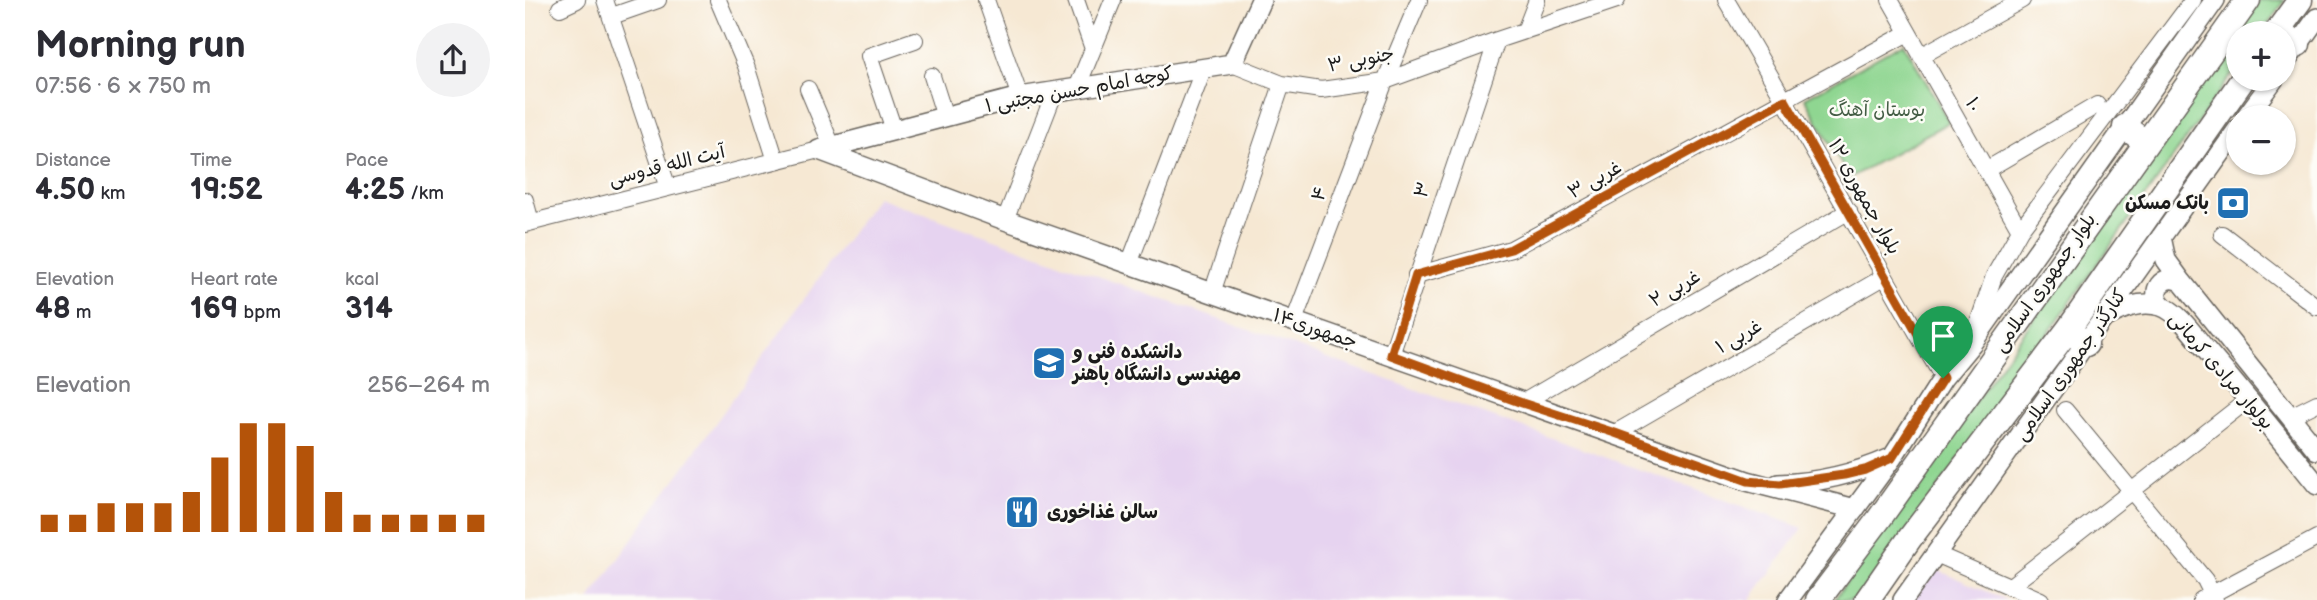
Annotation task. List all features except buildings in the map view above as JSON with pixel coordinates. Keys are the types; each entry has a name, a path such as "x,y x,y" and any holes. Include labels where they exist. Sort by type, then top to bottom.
{"main road":[{"name":"بلوار جمهوری اسلامی","path":"1818,600 1879,519 2248,0"},
{"path":"2289,21 2299,0"},
{"path":"1867,600 1910,538 2077,337 2235,91"},
{"path":"2125,127 2145,142"},
{"path":"1879,519 1890,511 1905,509 1911,522 1910,538"}],"street":[{"path":"560,8 577,0"},
{"path":"605,0 668,188"},
{"path":"612,16 658,0"},
{"path":"718,0 746,66 776,161"},
{"path":"986,0 1020,97"},
{"path":"1076,0 1093,49"},
{"path":"1077,88 1114,0"},
{"path":"1232,64 1261,0"},
{"name":"۴","path":"1294,321 1385,81 1419,0"},
{"path":"1525,31 1537,0"},
{"name":"۳ جنوبی","path":"1232,64 1282,84 1321,90 1385,81 1617,0"},
{"name":"بلوار جمهوری ۱۲","path":"1726,0 1943,378"},
{"name":"۱۰","path":"1890,0 2020,230"},
{"path":"1921,56 2022,0"},
{"path":"1972,343 1994,276 2020,230 2193,0"},
{"path":"1788,600 1892,458 1943,378 1972,343 2215,0"},
{"path":"2296,28 2317,18"},
{"name":"۳ غربی","path":"1416,275 1511,249 1908,33"},
{"path":"894,130 869,56 915,40"},
{"name":"۳","path":"1391,355 1497,40"},
{"name":"کوچه امام حسن مجتبی ۱","path":"826,148 1020,97 1232,64"},
{"path":"1129,264 1204,68"},
{"path":"932,76 945,117"},
{"path":"1212,293 1282,84"},
{"path":"808,89 826,148"},
{"path":"1006,220 1055,91"},
{"path":"1986,170 2098,104"},
{"name":"کنارگذر جمهوری اسلامی","path":"1903,600 1936,554 2077,337 2104,318 2226,146"},
{"name":"آیت الله قدوسی","path":"528,223 826,148"},
{"name":"جمهوری۱۴","path":"826,148 1006,220 1522,403 1748,481 1854,509"},
{"path":"525,200 528,223"},
{"name":"۲ غربی","path":"1522,403 1849,211"},
{"path":"2222,234 2317,307"},
{"name":"بولوار مرادی کرمانی","path":"2161,237 2166,260 2182,282 2317,450"},
{"name":"۱ غربی","path":"1615,433 1884,277"},
{"path":"2164,307 2156,296 2161,282 2176,279 2182,282"},
{"name":"بولوار مرادی کرمانی","path":"2104,318 2125,307 2147,303 2164,307 2180,320 2249,399 2317,485"},
{"path":"2010,587 2249,399"},
{"path":"2291,416 2317,403"},
{"path":"2065,410 2205,580 2209,598 2317,538"},
{"path":"1748,481 1780,484 1821,479 1865,470 1892,458"},
{"path":"1936,554 2041,600"}],"shaded area":[{"name":"دانشکده فنی و مهندسی دانشگاه باهنر","path":"877,197 1803,528 1750,600 589,600"},
{"path":"1933,568 2007,600 1910,600"}],"green space":[{"path":"2260,0 2285,0 2270,21 2245,21"},
{"name":"بوستان آهنگ","path":"1904,43 1949,122 1849,178 1805,98"},
{"path":"2226,48 2226,83 1859,600 1834,600"}],"place":[{"name":"بانک مسکن","path":"2233,203"},
{"name":"دانشکده فنی و مهندسی دانشگاه باهنر","path":"1049,363"},
{"name":"سالن غذاخوری","path":"1022,512"}],"route":[{"path":"1785,100 1943,378 1892,458 1865,470 1844,475 1780,484 1748,481 1391,355 1416,275 1511,249 1785,100"}]}
